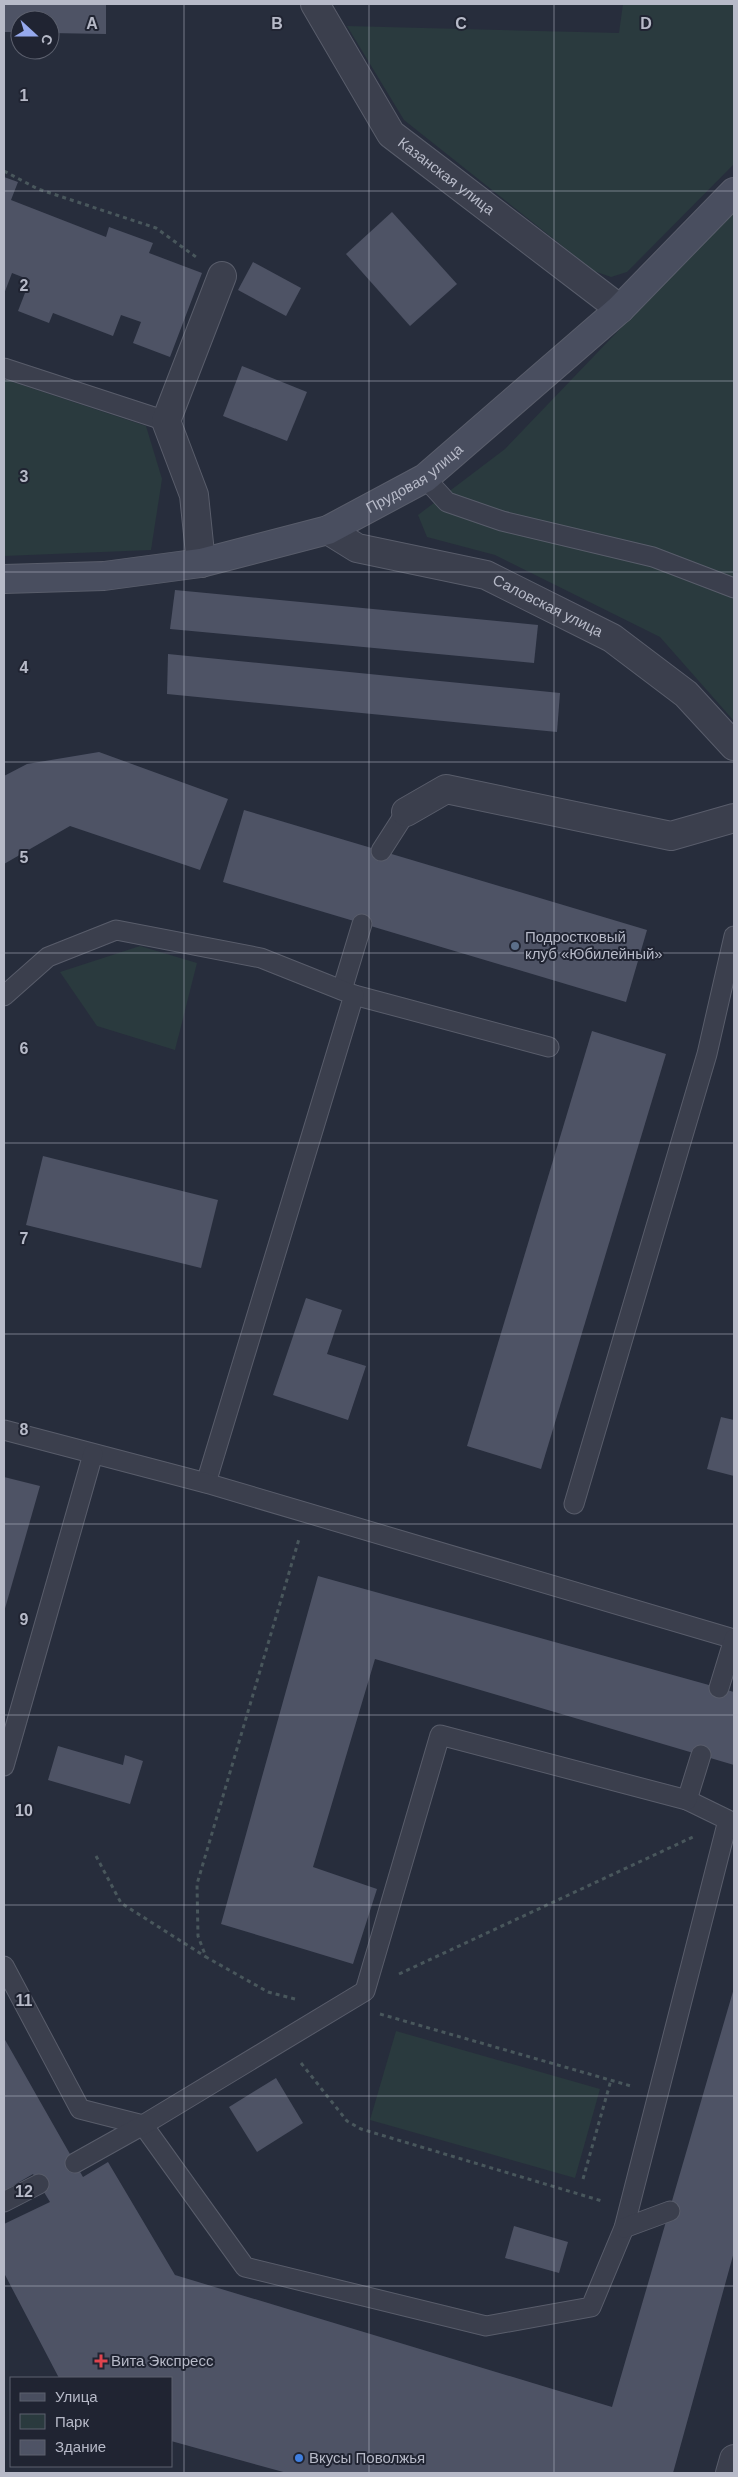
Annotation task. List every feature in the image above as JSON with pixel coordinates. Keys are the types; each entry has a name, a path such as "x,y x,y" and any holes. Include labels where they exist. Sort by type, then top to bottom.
{"main road":[{"name":"Прудовая улица","path":"4,579 104,576 201,563 328,530 425,478 620,309 734,192"}],"street":[{"name":"Казанская улица","path":"315,4 391,134 620,309"},
{"path":"201,563 194,495 166,421 222,276"},
{"name":"Саловская улица","path":"328,530 357,548 486,575 612,638 686,694 734,746"},
{"path":"406,812 446,789 671,836 734,818"}],"lane":[{"path":"4,368 166,421"},
{"path":"425,478 447,502 502,521 653,557 734,588"},
{"path":"381,851 406,812"},
{"path":"206,1483 348,993 362,924"},
{"path":"4,996 48,956 116,930 261,958 348,993 549,1047"},
{"path":"574,1504 707,1054 734,936"},
{"path":"4,1430 206,1483 734,1639 719,1688"},
{"path":"4,1766 92,1454"},
{"path":"4,1966 80,2109 143,2125 245,2267 486,2326 590,2307 624,2228 728,1820 687,1800 440,1735 365,1991 143,2125 75,2163"},
{"path":"687,1800 701,1755"},
{"path":"4,2202 39,2184"},
{"path":"624,2228 670,2211"}],"path":[{"path":"4,171 38,189 156,228 222,276"},
{"path":"206,1957 198,1936 197,1884 306,1513"},
{"path":"365,1991 728,1820"},
{"path":"96,1856 121,1903 206,1957 268,1992 336,2009 381,2014 658,2093"},
{"path":"283,2041 347,2121 361,2129 629,2209"},
{"path":"583,2179 611,2080"}],"green space":[{"path":"623,4 734,4 734,164 627,272 611,277 594,271 404,120 347,26 619,33"},
{"path":"734,212 734,721 660,637 495,555 427,537 418,515 505,449"},
{"path":"4,379 146,426 162,479 151,550 4,556"},
{"path":"140,946 197,963 175,1050 97,1026 60,972"},
{"path":"396,2031 600,2089 575,2178 370,2120"}],"building":[{"path":"4,4 106,4 106,34 60,33 60,10 10,10 10,32 4,32"},
{"path":"4,177 18,182 11,200 106,237 109,227 153,243 149,253 202,273 170,357 133,343 141,322 121,315 113,336 53,313 49,323 18,311 30,280 12,273 4,294"},
{"path":"392,212 457,284 410,326 346,254"},
{"path":"253,262 301,288 286,316 238,290"},
{"path":"242,366 307,392 287,441 223,416"},
{"path":"175,590 538,625 534,663 170,629"},
{"path":"168,654 560,693 557,732 167,694"},
{"path":"99,752 228,799 200,870 70,826 4,864 4,776 27,764"},
{"path":"244,810 647,930 626,1002 223,882"},
{"path":"592,1031 666,1054 541,1469 467,1446"},
{"path":"43,1156 218,1200 201,1268 26,1225"},
{"path":"306,1298 342,1310 327,1354 366,1366 348,1420 273,1395"},
{"path":"721,1417 734,1420 734,1476 707,1469"},
{"path":"4,1477 40,1486 4,1612"},
{"path":"318,1576 734,1692 734,1765 375,1659 313,1867 377,1889 353,1964 221,1924"},
{"path":"58,1746 123,1765 125,1755 143,1761 130,1804 48,1780"},
{"path":"734,1988 734,2252 673,2473 287,2473 172,2441 172,2377 58,2377 4,2273 4,2224 50,2202 33,2174 4,2191 4,2038 83,2177 108,2162 175,2275 612,2407"},
{"path":"276,2078 303,2123 257,2152 229,2107"},
{"path":"514,2226 568,2242 559,2273 505,2258"}],"place":[{"name":"Подростковый клуб «Юбилейный»","path":"515,946"},
{"name":"Вита Экспресс","path":"101,2361"},
{"name":"Вкусы Поволжья","path":"299,2458"}]}
